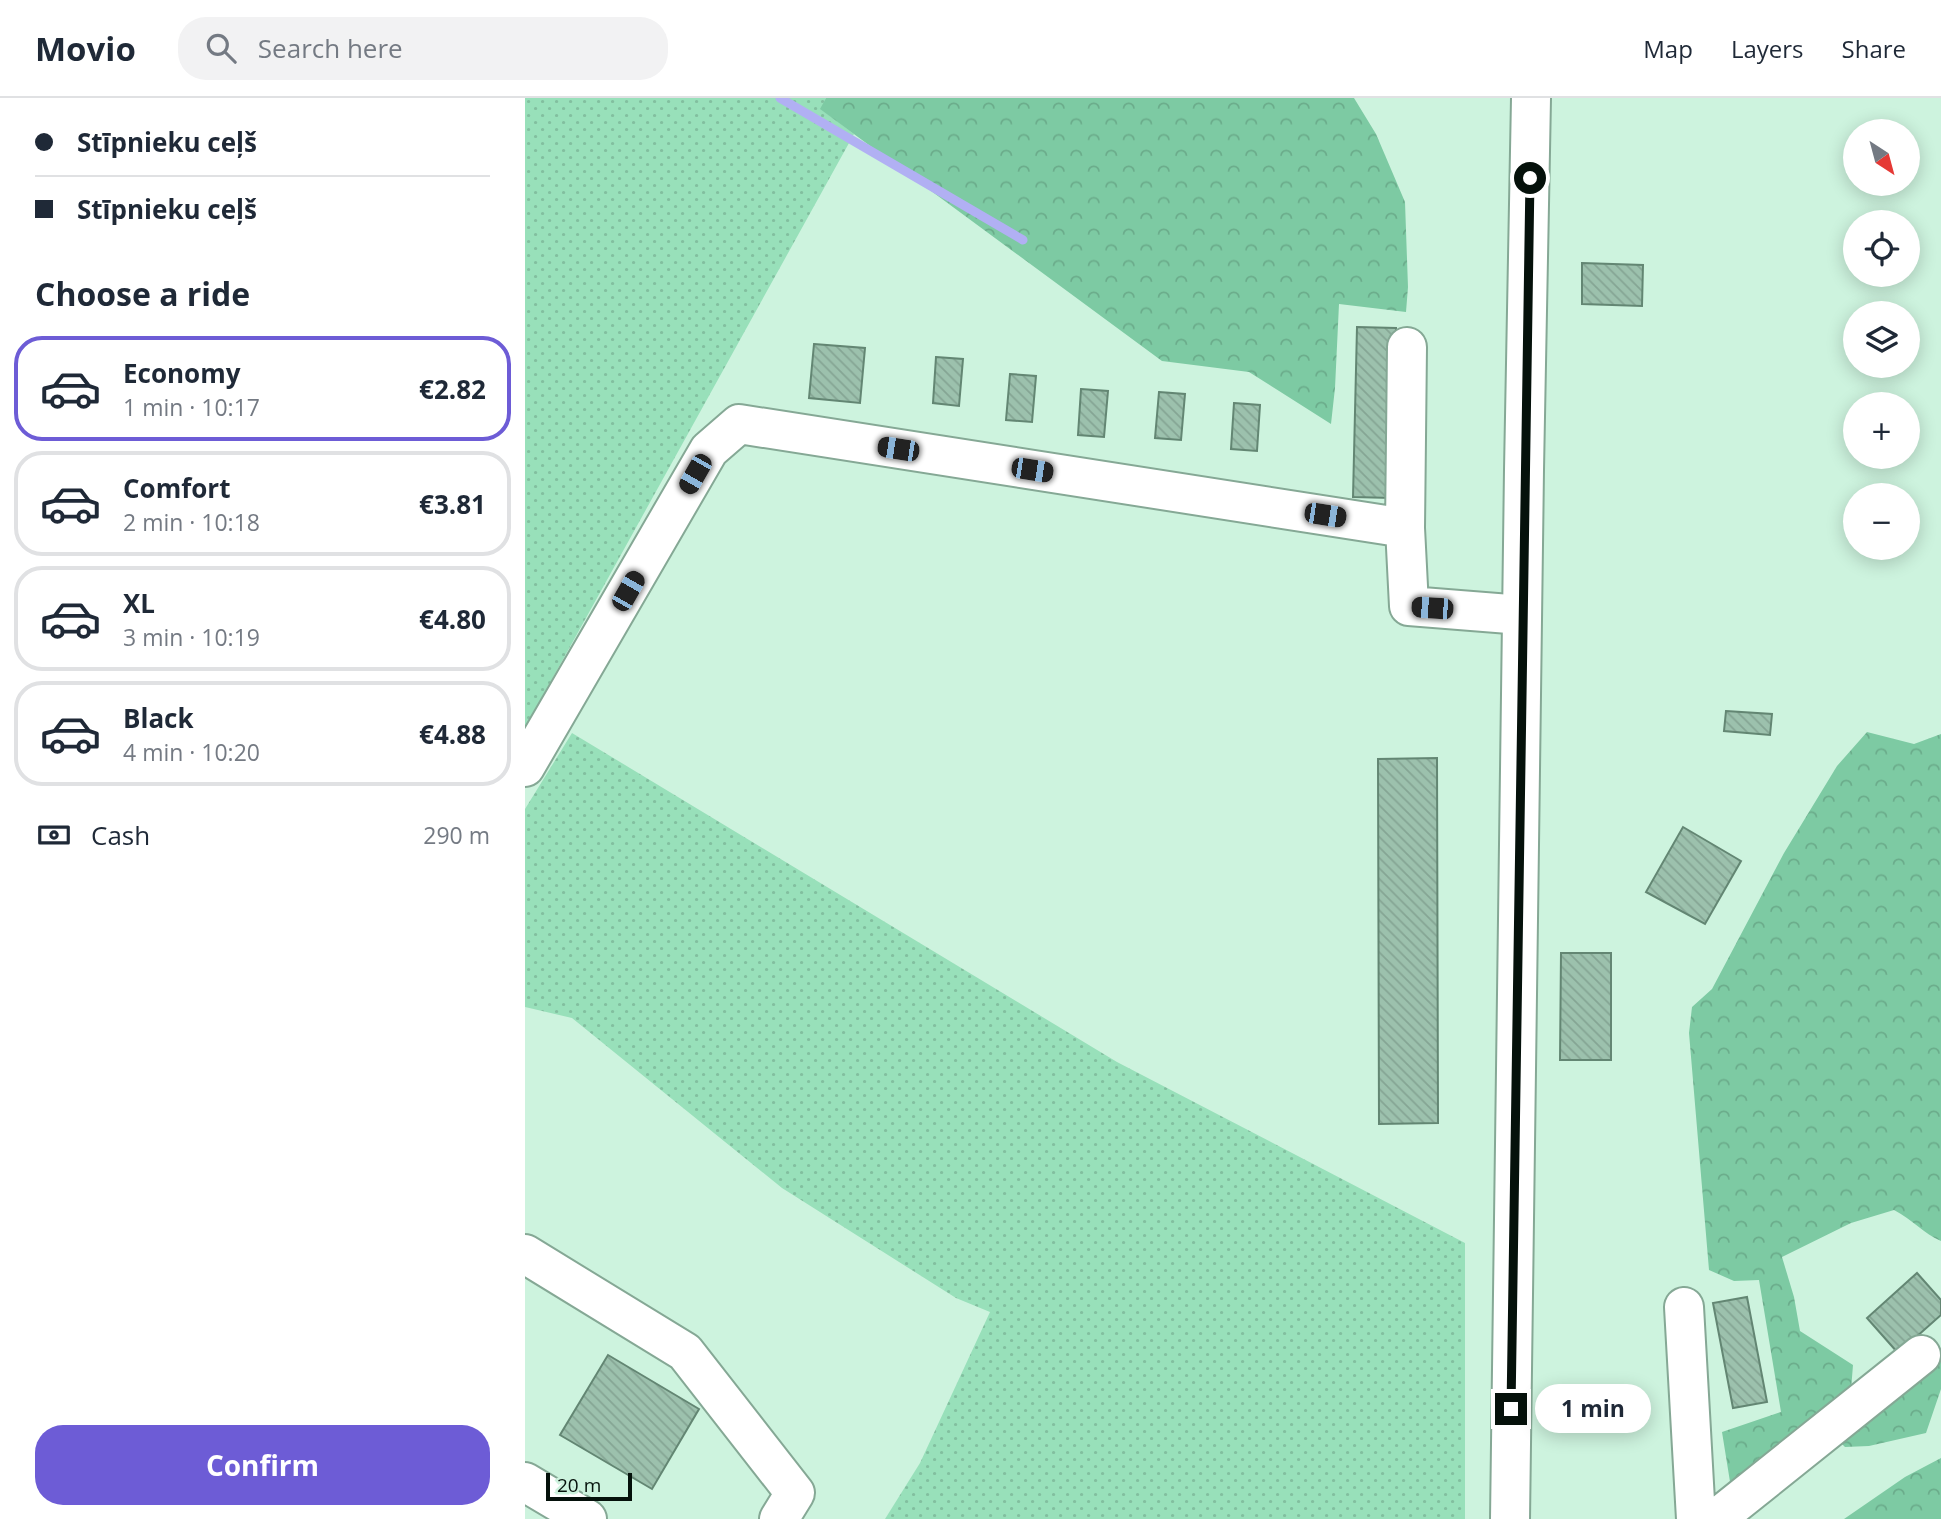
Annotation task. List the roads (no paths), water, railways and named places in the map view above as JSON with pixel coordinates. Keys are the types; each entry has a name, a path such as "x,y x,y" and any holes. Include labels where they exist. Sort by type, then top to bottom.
{"main road":[{"path":"1510,1519 1531,98"},
{"path":"1407,347 1405,528 1409,606 1522,615"},
{"path":"525,767 709,450 739,424 1405,528"},
{"path":"525,1254 685,1352 795,1493 779,1519"},
{"path":"1684,1307 1696,1519"},
{"path":"1716,1519 1921,1355"},
{"path":"525,1482 587,1519"}],"waterway":[{"path":"780,98 1023,240"}]}
